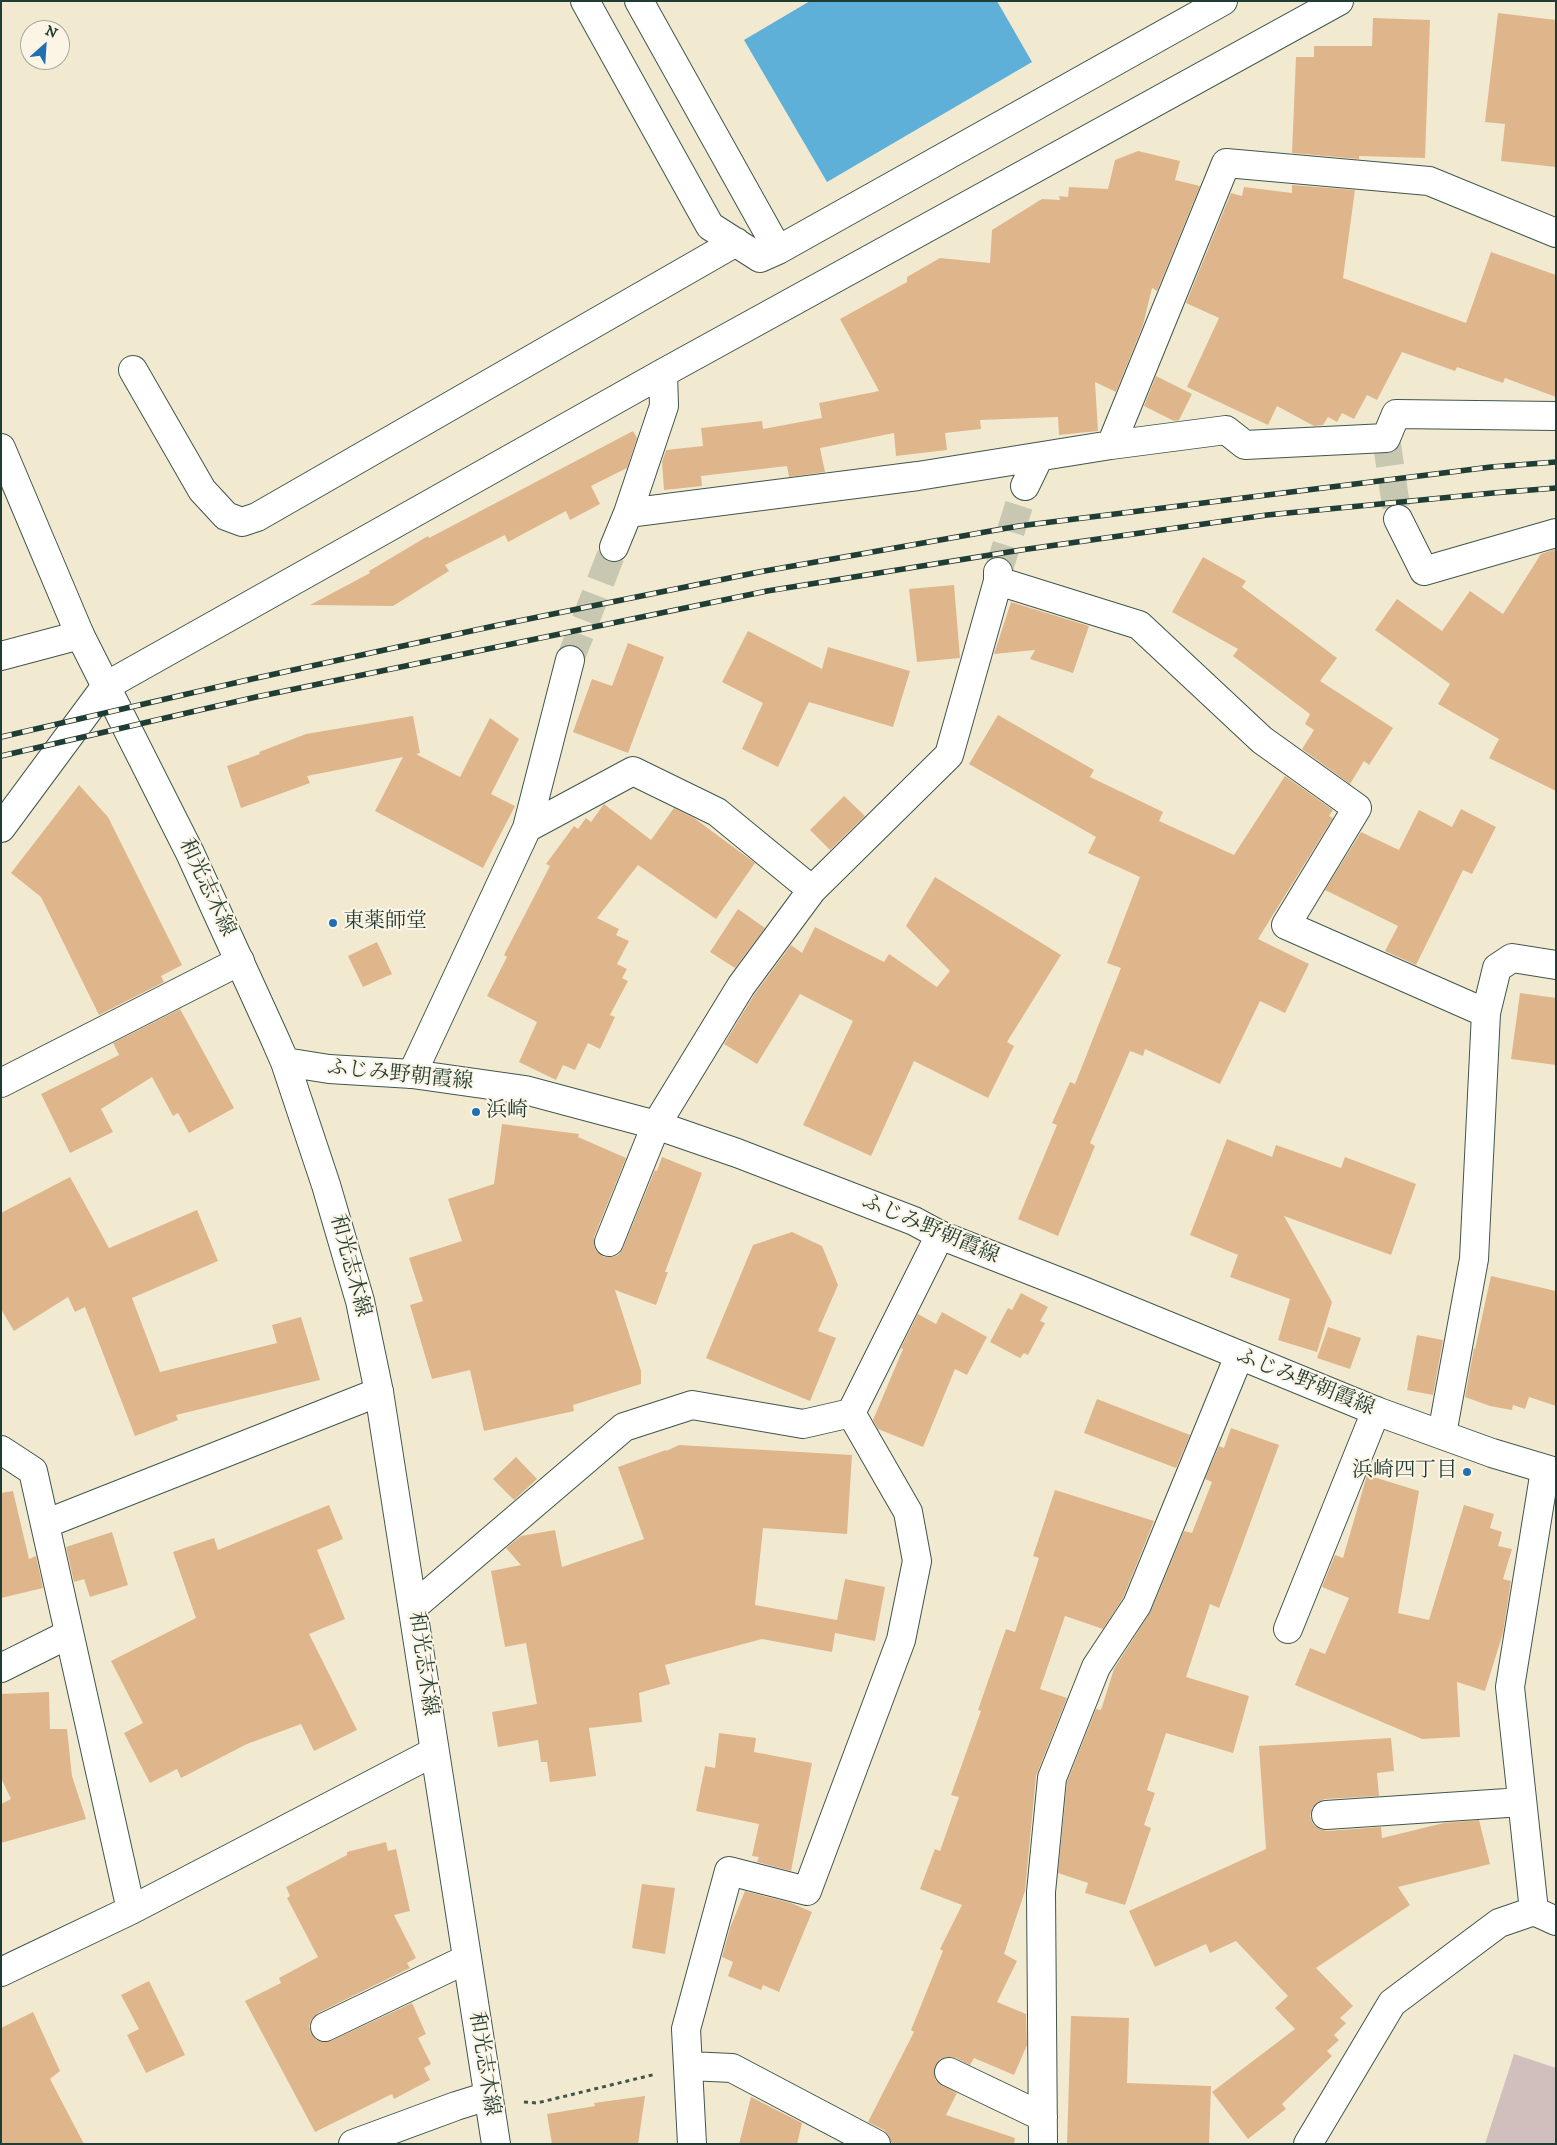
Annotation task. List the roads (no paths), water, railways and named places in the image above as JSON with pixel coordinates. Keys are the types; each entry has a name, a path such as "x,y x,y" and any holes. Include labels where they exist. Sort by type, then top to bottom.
{"street":[{"path":"586,1 710,226 760,258 778,250 1223,1"},
{"path":"639,1 778,250"},
{"path":"2,826 106,686 663,373 1339,1"},
{"path":"1111,445 1226,163 1429,181 1556,233"},
{"path":"132,370 202,490 226,516 242,522 266,512 736,242"},
{"path":"614,548 628,513 664,406 663,373"},
{"path":"628,513 918,476 1111,445 1226,430 1245,445 1386,438 1396,414 1556,416"},
{"name":"和光志木線","path":"1,448 80,635 190,853 285,1062 326,1185 357,1292 379,1392 496,2144"},
{"path":"1025,486 1039,457"},
{"path":"1398,519 1424,571 1556,533"},
{"path":"609,1242 656,1125 740,986 812,890 949,755 998,576 1139,625 1262,740 1357,808 1286,925 1486,1013"},
{"path":"1,656 80,635"},
{"path":"412,1074 527,828 570,660"},
{"path":"527,828 633,771 717,812 812,890"},
{"path":"1442,1434 1474,1259 1486,1013 1497,968 1512,958 1556,966"},
{"path":"1,1083 240,961"},
{"name":"ふじみ野朝霞線","path":"285,1062 329,1069 412,1074 525,1090 656,1125 736,1153 904,1218 940,1235 1083,1291 1376,1411 1550,1471"},
{"path":"851,1413 940,1235"},
{"path":"1043,2144 1041,1892 1052,1778 1096,1667 1137,1605 1239,1356"},
{"path":"45,1524 379,1392"},
{"path":"413,1607 624,1427 692,1405 803,1424 851,1413"},
{"path":"1288,1629 1376,1411"},
{"path":"692,2144 686,2029 729,1871 807,1891 901,1640 916,1561 908,1512 851,1413"},
{"path":"1,1450 33,1470 131,1910"},
{"path":"1308,2144 1392,2002 1499,1923 1545,1916 1522,1802 1510,1687 1550,1471"},
{"path":"1,1668 69,1634"},
{"path":"1,1972 131,1910 434,1752"},
{"path":"1326,1815 1522,1802"},
{"path":"325,2027 467,1959"},
{"path":"689,2066 732,2068 876,2144"},
{"path":"949,2072 1043,2117"},
{"path":"353,2144 488,2096"}],"water":[{"path":"810,1 997,1 1032,62 827,182 744,40"}],"tunnel":[{"path":"1386,438 1398,519"},
{"path":"998,572 1025,486"},
{"path":"570,660 614,547"}],"railway":[{"path":"1,737 494,626 759,572 1019,526 1491,467 1556,462"},
{"path":"1,756 256,697 767,591 1021,550 1267,515 1556,488"}],"place":[{"name":"東薬師堂","path":"333,923"},
{"name":"浜崎","path":"476,1112"},
{"name":"浜崎四丁目","path":"1467,1472"}]}
